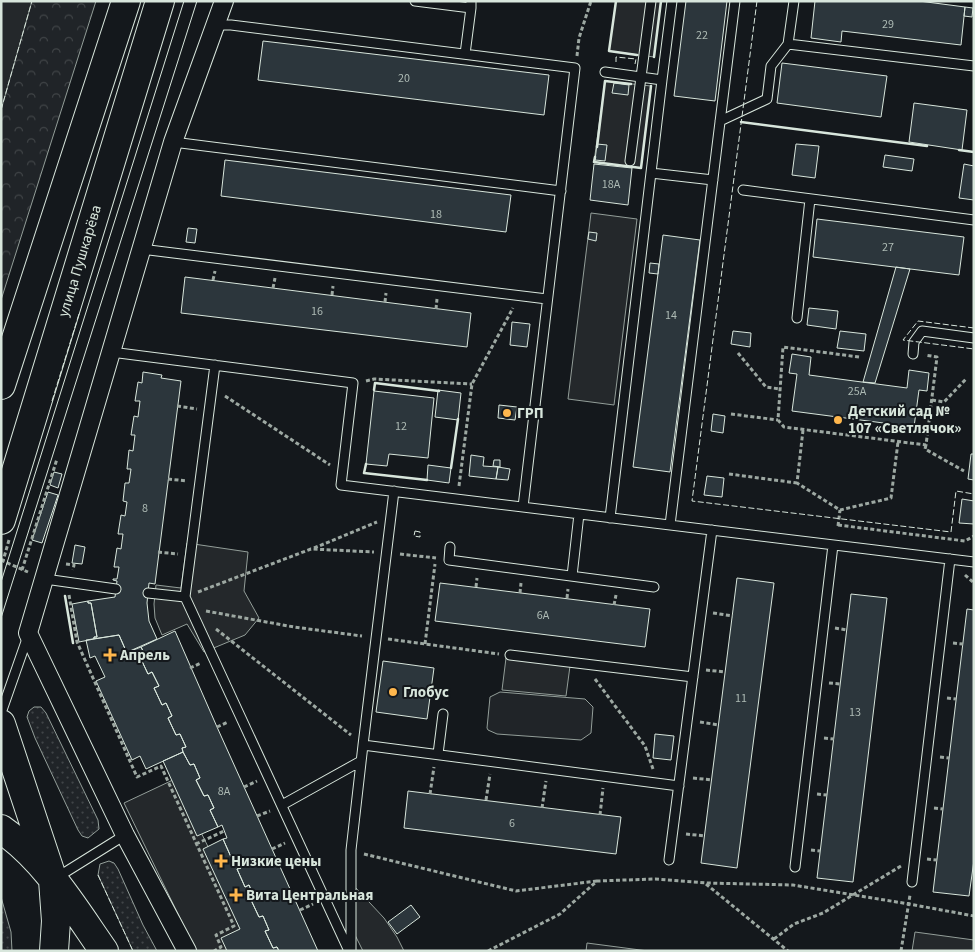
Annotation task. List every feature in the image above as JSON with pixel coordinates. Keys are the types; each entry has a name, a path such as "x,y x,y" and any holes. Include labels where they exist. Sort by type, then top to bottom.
{"main road":[{"path":"1,385 126,1"},
{"name":"улица Пушкарёва","path":"1,520 160,1"},
{"path":"1,724 54,880 56,921 54,951"},
{"path":"1,829 30,854 54,880 104,951"}],"street":[{"path":"187,951 125,835 28,633 173,142 224,1"}],"lane":[{"path":"415,1 471,5 465,54"},
{"path":"630,161 650,1"},
{"path":"610,518 672,1"},
{"path":"670,525 735,1"},
{"path":"720,121 767,99 771,66 788,44 794,1"},
{"path":"215,25 231,25 575,68 523,507"},
{"path":"788,44 974,66"},
{"path":"605,72 662,80"},
{"path":"173,142 561,191"},
{"path":"651,173 713,180"},
{"path":"743,190 974,220"},
{"path":"797,318 810,199"},
{"path":"141,249 547,298"},
{"path":"912,354 914,342 922,331 974,338"},
{"path":"111,352 353,383 341,485 974,562"},
{"path":"215,365 185,597 350,951"},
{"path":"350,951 351,850 394,491"},
{"path":"572,576 579,514"},
{"path":"669,860 712,530"},
{"path":"795,868 834,545"},
{"path":"450,547 449,560 654,587"},
{"path":"912,882 950,559"},
{"path":"45,579 116,589"},
{"path":"148,593 185,597"},
{"path":"1,713 28,633"},
{"path":"510,655 693,677"},
{"path":"437,754 443,714"},
{"path":"363,745 679,786"},
{"path":"282,805 361,761"},
{"path":"54,880 125,835"}],"path":[{"path":"575,68 579,38 591,1"},
{"path":"457,499 472,384 520,295"},
{"path":"778,420 783,347 859,357"},
{"path":"738,353 766,387 780,390"},
{"path":"912,354 937,357 925,449 964,471"},
{"path":"353,383 374,379 472,384"},
{"path":"932,400 944,402 966,379"},
{"path":"212,388 342,473"},
{"path":"177,406 183,407"},
{"path":"731,414 778,420 784,427 926,446"},
{"path":"797,483 803,430"},
{"path":"729,474 797,483 840,510 891,498 898,442"},
{"path":"22,570 57,458"},
{"path":"168,479 174,479"},
{"path":"834,545 840,510"},
{"path":"185,597 391,516"},
{"path":"838,525 965,541 974,536"},
{"path":"311,549 387,552 449,560"},
{"path":"158,552 190,556"},
{"path":"425,644 436,558"},
{"path":"3,561 45,579"},
{"path":"70,604 76,642 137,777 161,766 234,926 216,935 221,947 214,951"},
{"path":"190,608 294,627 510,655"},
{"path":"190,608 363,745"},
{"path":"584,664 645,746 659,783"},
{"path":"430,794 437,754"},
{"path":"486,800 492,761"},
{"path":"542,808 548,769"},
{"path":"600,815 605,776"},
{"path":"680,776 712,780"},
{"path":"257,816 263,814"},
{"path":"196,844 224,831"},
{"path":"672,832 705,836"},
{"path":"351,850 516,890 597,881 655,879 706,883 793,885 974,916"},
{"path":"774,938 794,924 822,913 915,857"},
{"path":"488,951 560,914 597,881"},
{"path":"901,951 912,882"},
{"path":"706,883 788,951"}],"green space":[{"path":"26,1 96,1 1,300 1,92"},
{"path":"500,692 585,699 593,707 591,733 581,740 497,734 488,730 490,697"},
{"path":"34,707 41,707 46,713 98,820 99,829 88,838 82,836 78,830 35,738 27,717 29,711"},
{"path":"109,861 114,863 118,869 157,951 133,951 98,875 100,864"},
{"path":"1,897 11,932 12,951 1,951"},
{"path":"587,943 648,951 586,951"}],"shaded area":[{"path":"1,1 32,1 1,110"},
{"path":"616,1 661,1 654,57 609,51"},
{"path":"605,81 651,86 641,168 594,162"},
{"path":"591,213 637,219 614,405 568,399"},
{"path":"187,543 248,552 244,591 259,618 245,635 204,652 187,624 162,635 155,618 156,585 181,588"},
{"path":"506,658 570,666 566,696 502,690"},
{"path":"175,779 252,937 224,951 196,951 124,803"},
{"path":"355,887 384,918 404,951 363,951 355,935"},
{"path":"915,932 974,940 974,951 912,951"}],"building":[{"path":"686,1 727,1 715,101 674,96"},
{"path":"815,1 919,1 965,7 961,45 842,31 841,42 811,38"},
{"path":"965,7 973,8 972,17 964,16"},
{"path":"263,41 549,75 544,115 258,80"},
{"path":"782,63 887,76 881,117 777,103"},
{"path":"614,83 629,85 628,95 612,93"},
{"path":"914,103 967,110 962,150 909,142"},
{"path":"597,144 607,145 605,161 595,160"},
{"path":"796,144 819,146 815,178 792,175"},
{"path":"885,155 914,159 912,171 883,167"},
{"path":"225,160 511,195 506,232 221,196"},
{"path":"594,164 632,168 628,205 590,200"},
{"path":"964,164 974,166 974,200 959,198"},
{"path":"817,219 964,237 959,275 813,257"},
{"path":"188,228 197,229 195,243 186,242"},
{"path":"589,232 597,233 596,241 588,239"},
{"path":"663,235 700,240 670,472 633,467"},
{"path":"650,263 659,264 658,274 649,273"},
{"path":"896,267 910,269 875,383 863,382"},
{"path":"185,277 471,313 467,347 181,313"},
{"path":"809,308 838,311 836,329 807,325"},
{"path":"512,322 530,324 527,347 510,345"},
{"path":"733,331 751,333 750,347 731,344"},
{"path":"840,331 866,334 864,351 837,348"},
{"path":"792,354 811,357 809,375 907,388 909,370 929,373 927,391 919,390 914,427 792,411 797,374 789,373"},
{"path":"143,372 162,375 161,378 181,381 155,584 149,583 147,603 149,621 157,639 123,654 122,652 126,651 119,635 94,639 94,637 97,637 91,603 88,603 88,601 115,597 117,581 113,579 117,579 119,567 114,567 117,548 121,549 123,534 118,534 121,515 125,516 127,502 123,501 125,483 129,483 131,469 127,469 129,450 133,451 135,435 131,435 134,416 138,417 140,401 135,401 138,382 142,383"},
{"path":"438,390 461,393 458,420 435,417"},
{"path":"374,391 434,398 428,458 389,454 387,466 366,464"},
{"name":"ГРП","path":"499,405 517,407 515,420 498,418"},
{"path":"713,414 725,416 723,433 711,431"},
{"path":"971,454 974,454 974,480 968,479"},
{"path":"471,455 484,457 483,466 498,467 496,479 469,476"},
{"path":"494,460 500,460 500,467 493,466"},
{"path":"428,465 451,468 449,483 427,480"},
{"path":"498,467 510,469 508,480 496,479"},
{"path":"54,472 62,474 58,488 50,485"},
{"path":"707,476 724,478 722,497 704,495"},
{"path":"48,492 58,495 42,543 32,540"},
{"path":"962,499 974,501 974,524 959,523"},
{"path":"75,545 85,547 82,564 72,563"},
{"path":"737,578 774,583 737,868 701,863"},
{"path":"440,583 650,609 645,647 435,621"},
{"path":"851,594 887,598 853,882 817,878"},
{"path":"88,601 88,603 91,603 97,637 79,642 72,604"},
{"path":"967,609 974,610 974,860 969,896 933,892"},
{"path":"175,631 318,951 279,951 277,947 273,948 265,931 269,930 263,916 259,917 251,900 255,899 249,885 245,887 237,869 241,868 235,855 231,857 223,839 227,838 222,825 218,827 210,810 214,808 208,795 204,796 196,780 200,778 194,764 190,765 183,752 182,748 186,747 180,734 176,735 168,718 172,716 166,703 162,705 154,688 159,686 152,672 148,674 140,657 145,655 141,647"},
{"path":"119,635 126,651 122,652 123,654 141,647 145,655 140,657 148,674 152,672 159,686 154,688 162,705 166,703 172,716 168,718 176,735 180,734 186,747 182,748 183,752 146,769 140,756 132,760 96,681 105,677 95,656 90,658 86,640"},
{"path":"383,661 434,668 427,719 376,712"},
{"path":"655,734 674,736 671,760 653,758"},
{"path":"183,752 190,765 194,764 200,778 196,780 204,796 208,795 214,808 210,810 218,827 197,836 163,761"},
{"path":"408,791 621,817 616,854 404,828"},
{"path":"223,839 231,857 235,855 241,868 237,869 245,887 249,885 255,899 251,900 259,917 263,916 269,930 265,931 273,948 277,947 279,951 227,951 221,938 240,929 203,849"},
{"path":"411,905 420,917 397,934 388,922"}],"tram line":[{"path":"1,582 184,1"},
{"path":"1,618 197,1"}],"fence":[{"path":"1,110 32,1"},
{"path":"757,1 692,501 951,532 956,491 974,494"},
{"path":"616,62 616,57 636,59 635,64"},
{"path":"52,401 79,314"},
{"path":"974,328 918,321 903,340 974,349"},
{"path":"415,531 420,532 420,537 414,536 415,531"},
{"path":"98,875 133,951"}],"wall":[{"path":"616,1 609,51 637,55"},
{"path":"654,57 661,1"},
{"path":"597,147 605,81 631,84"},
{"path":"595,157 594,162 641,168 651,86"},
{"path":"741,122 927,146"},
{"path":"959,150 974,152"},
{"path":"374,390 375,383 439,391"},
{"path":"451,468 458,419"},
{"path":"366,464 364,473 427,480"},
{"path":"65,596 73,643"}],"place":[{"name":"ГРП","path":"507,413"},
{"name":"Детский сад № 107 «Светлячок»","path":"838,420"},
{"name":"Апрель","path":"110,655"},
{"name":"Глобус","path":"393,692"},
{"name":"Низкие цены","path":"221,861"},
{"name":"Вита Центральная","path":"236,895"}]}
